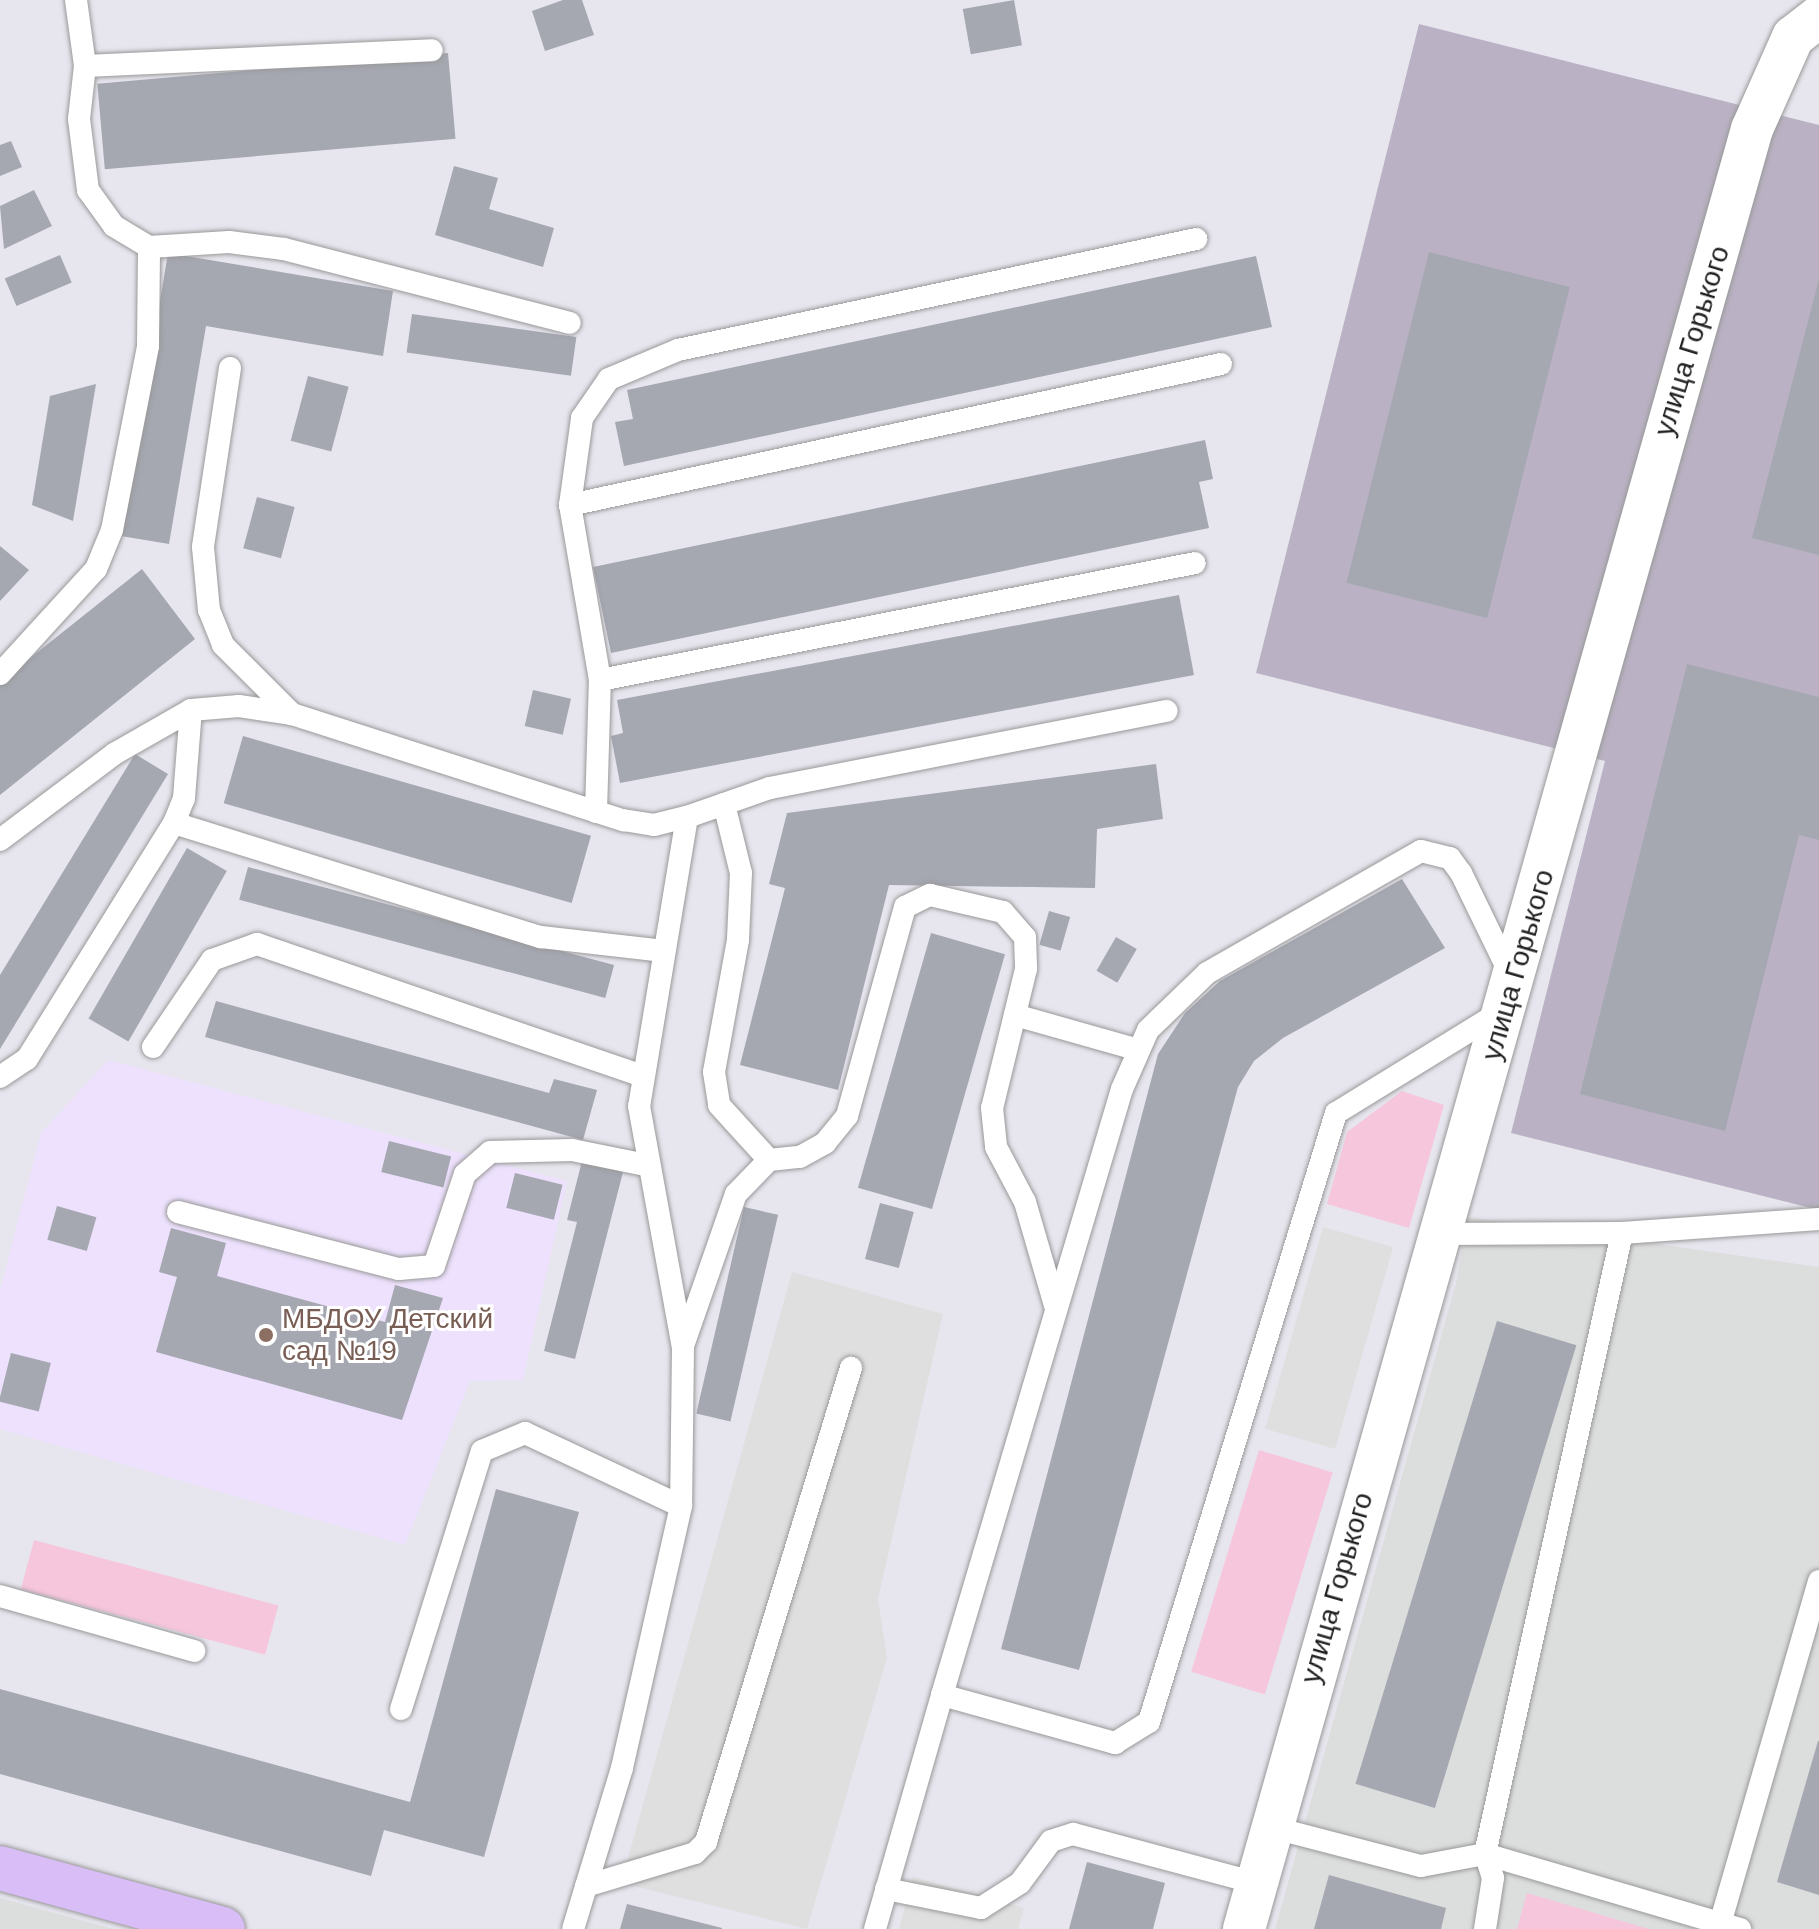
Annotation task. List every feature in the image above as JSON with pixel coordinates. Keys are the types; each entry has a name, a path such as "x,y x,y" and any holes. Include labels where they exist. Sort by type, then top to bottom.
{"main road":[{"path":"0,1868 223,1929"}],"street":[{"name":"улица Горького","path":"1244,1929 1435,1234 1512,996 1633,535 1752,129 1793,37 1819,17"}],"lane":[{"path":"76,0 85,66 79,119 88,190 114,226 149,247 229,242 284,249 570,323"},
{"path":"85,66 432,50"},
{"path":"596,812 600,680 570,505 582,418 609,379 678,350 1196,239"},
{"path":"0,674 96,569 112,530 148,346 149,247"},
{"path":"570,505 1221,364"},
{"path":"230,368 203,547 209,610 223,645 292,714"},
{"path":"600,680 1195,563"},
{"path":"0,840 114,754 191,710 239,706 292,714 596,812 654,825 687,817 770,788 1167,711"},
{"path":"0,1077 27,1059 174,823 184,798 191,710"},
{"path":"724,804 741,873 739,928 714,1072 719,1105 769,1160"},
{"path":"573,1929 622,1768 681,1506 683,1348 646,1165 640,1075 687,817"},
{"path":"174,823 541,937 664,951"},
{"path":"875,1929 942,1695 1056,1309 1135,1049 1207,973 1421,851 1450,858 1461,873 1512,996 1336,1113 1149,1722 1115,1743 942,1695"},
{"path":"683,1348 736,1194 769,1160 800,1157 825,1143 847,1116 905,907 930,895 1003,912 1025,937 1015,1015 992,1108 996,1147 1025,1202 1056,1309"},
{"path":"153,1047 212,960 257,944 640,1075"},
{"path":"1015,1015 1135,1049"},
{"path":"178,1212 399,1269 434,1266 465,1174 490,1152 572,1150 646,1165"},
{"path":"1435,1234 1622,1233 1819,1219"},
{"path":"1485,1929 1493,1878 1485,1854 1622,1233"},
{"path":"586,1886 695,1853 706,1842 851,1368"},
{"path":"401,1709 482,1451 525,1433 681,1506"},
{"path":"1271,1827 1421,1866 1485,1854 1730,1926 1819,1581"},
{"path":"0,1596 194,1651"},
{"path":"886,1889 981,1908 1020,1883 1051,1841 1073,1834 1256,1883"}],"shaded area":[{"path":"1419,24 1819,125 1819,1210 1511,1133 1605,761 1256,673"},
{"name":"МБДОУ Детский сад №19","path":"108,1060 567,1181 523,1380 470,1381 405,1545 0,1429 0,1290 41,1133"},
{"path":"1402,1091 1444,1105 1409,1228 1327,1204 1347,1132"},
{"path":"1468,1217 1819,1267 1819,1929 1275,1929 1456,1283"},
{"path":"1323,1227 1393,1247 1335,1449 1265,1429"},
{"path":"792,1272 943,1314 878,1599 887,1658 807,1929 621,1883"},
{"path":"1259,1450 1333,1473 1265,1694 1191,1672"},
{"path":"34,1540 278,1605 265,1655 21,1589"},
{"path":"913,1877 1024,1908 1018,1929 899,1929"},
{"path":"1527,1893 1649,1929 1517,1929"},
{"path":"0,1898 113,1929 0,1929"}],"building":[{"path":"563,0 582,0 594,35 545,51 532,11"},
{"path":"1014,0 1022,45 971,54 963,9"},
{"path":"448,53 455,139 105,169 97,84"},
{"path":"11,141 22,167 0,176 0,145"},
{"path":"454,166 498,178 489,209 554,228 543,267 435,235"},
{"path":"34,190 52,226 4,249 0,206"},
{"path":"1429,252 1570,287 1487,618 1347,583"},
{"path":"168,253 393,291 383,356 206,326 169,544 121,536"},
{"path":"60,255 72,283 16,306 5,278"},
{"path":"1256,256 1272,327 624,466 615,422 633,419 627,390"},
{"path":"1819,279 1819,555 1752,538"},
{"path":"412,314 576,337 571,376 407,353"},
{"path":"308,376 349,387 331,452 291,441"},
{"path":"96,384 73,521 32,505 50,396"},
{"path":"1205,440 1213,479 1199,482 1209,528 611,653 593,567"},
{"path":"257,497 295,507 281,558 243,548"},
{"path":"0,546 29,570 0,601"},
{"path":"142,569 195,639 0,795 0,682"},
{"path":"1179,595 1194,675 620,783 611,736 623,733 617,700"},
{"path":"1687,664 1819,697 1819,840 1799,835 1725,1131 1580,1094"},
{"path":"533,690 571,699 563,735 525,726"},
{"path":"243,736 591,836 572,903 224,803"},
{"path":"135,754 168,774 0,1049 0,975"},
{"path":"1156,764 1163,819 1097,829 1095,888 889,885 838,1090 740,1065 785,888 769,884 787,813"},
{"path":"187,848 227,871 128,1042 88,1019"},
{"path":"248,867 614,965 605,998 239,900"},
{"path":"1402,879 1445,948 1283,1038 1254,1061 1238,1087 1079,1670 1001,1649 1158,1054 1185,1013 1220,981"},
{"path":"1049,911 1070,917 1061,951 1039,945"},
{"path":"931,933 1005,954 932,1209 858,1188"},
{"path":"1116,937 1137,949 1117,983 1096,971"},
{"path":"216,1001 549,1093 554,1079 597,1090 583,1140 205,1037"},
{"path":"389,1141 451,1156 443,1188 381,1172"},
{"path":"582,1161 623,1172 575,1359 544,1351 577,1222 567,1220"},
{"path":"515,1173 563,1185 554,1220 506,1208"},
{"path":"880,1203 914,1212 899,1268 865,1259"},
{"path":"57,1206 96,1217 87,1251 47,1240"},
{"path":"744,1207 778,1215 730,1421 696,1414"},
{"path":"171,1228 226,1243 217,1276 385,1322 395,1285 443,1298 402,1420 156,1352 177,1277 159,1272"},
{"path":"1497,1321 1576,1345 1435,1808 1355,1784"},
{"path":"11,1353 51,1363 39,1411 0,1402"},
{"path":"496,1489 579,1512 484,1857 384,1830 371,1876 0,1774 0,1689 410,1802"},
{"path":"1819,1741 1819,1895 1777,1882"},
{"path":"1087,1862 1165,1883 1153,1929 1069,1929"},
{"path":"1329,1875 1446,1908 1441,1929 1314,1929"},
{"path":"627,1904 722,1928 722,1929 620,1929"}],"place":[{"name":"МБДОУ Детский сад №19","path":"266,1335"}]}
